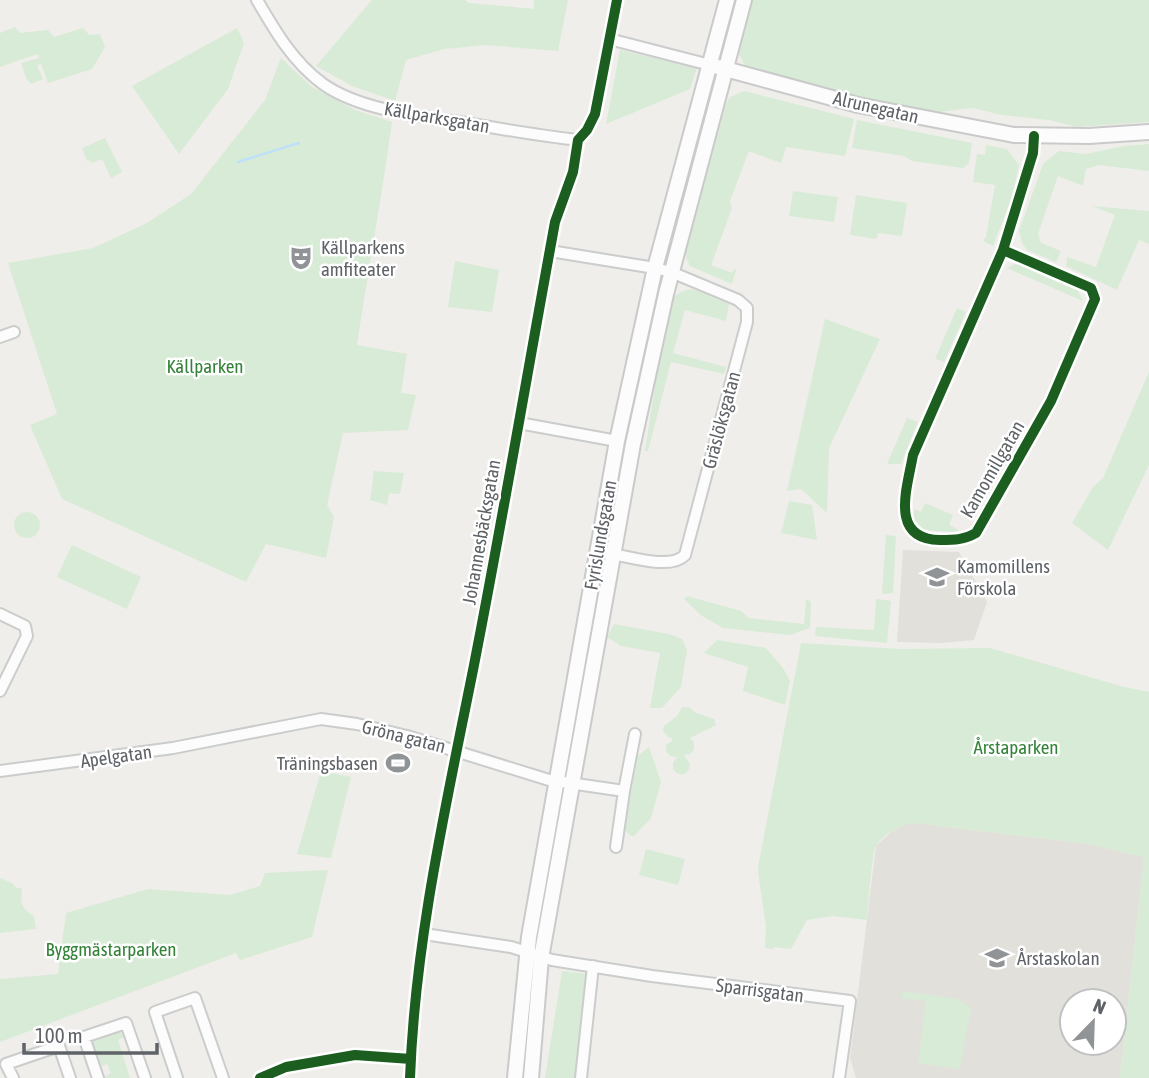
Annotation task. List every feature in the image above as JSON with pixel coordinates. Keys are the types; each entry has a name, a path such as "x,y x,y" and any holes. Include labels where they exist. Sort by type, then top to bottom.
{"main road":[{"name":"Fyrislundsgatan","path":"514,1078 527,951 617,441 655,268 727,0"},
{"name":"Fyrislundsgatan","path":"530,1078 541,958 633,444 671,272 744,0"},
{"name":"Alrunegatan","path":"710,65 858,105 977,129 1034,136 1149,132"}],"street":[{"name":"Källparksgatan","path":"257,0 293,55 323,84 358,100 394,112 578,140"},
{"name":"Johannesbäcksgatan","path":"410,1078 424,934 432,882 555,222 573,172 578,140 595,114 617,0"},
{"name":"Alrunegatan","path":"610,39 710,65"},
{"name":"Kamomillgatan","path":"1003,250 1091,288 1095,299 1051,401 976,533 964,540 925,539 912,532 905,517 913,455 1003,250 1033,153 1034,136"},
{"name":"Gräslöksgatan","path":"550,251 671,272 744,303 747,308 747,322 685,555 668,563 612,554"},
{"path":"0,337 14,332"},
{"path":"519,423 617,441"},
{"path":"0,614 25,626 27,636 0,691"},
{"name":"Gröna gatan","path":"232,737 321,719 357,724 457,750 556,782 572,784"},
{"path":"616,847 635,734"},
{"name":"Apelgatan","path":"0,771 135,754 232,737"},
{"path":"572,784 624,791"},
{"name":"Sparrisgatan","path":"424,934 527,951 541,958 593,967 850,1001 839,1078"},
{"path":"581,1078 593,967"},
{"path":"177,1078 155,1012 195,998 223,1078"},
{"path":"98,1078 84,1037 126,1023 145,1078"},
{"path":"13,1078 6,1064 59,1046 70,1078"},
{"path":"260,1078 286,1067 355,1055 411,1059"}],"shaded area":[{"name":"Kamomillens Förskola","path":"903,550 959,552 987,602 974,640 941,643 897,642"},
{"name":"Årstaskolan","path":"915,823 1089,844 1144,857 1128,1004 1128,987 1058,987 1058,1057 1122,1057 1120,1078 856,1078 850,1058 876,846 903,825"}],"green space":[{"path":"372,0 465,0 469,3 534,9 534,0 568,0 558,51 485,45 444,49 406,60 395,101 352,86 316,66"},
{"path":"750,0 1149,0 1149,122 1077,127 973,108 939,112 860,99 752,71 745,66 738,52"},
{"path":"15,27 20,33 48,30 54,37 83,28 89,35 100,34 105,47 92,69 48,83 41,64 37,65 43,79 31,84 21,63 39,58 37,54 0,67 0,33"},
{"path":"237,28 244,43 228,89 179,154 132,86"},
{"path":"620,50 697,68 690,89 606,124"},
{"name":"Källparken","path":"281,58 312,87 355,110 392,122 357,345 407,354 401,393 416,395 408,430 343,433 327,505 334,517 326,558 266,544 246,582 62,499 30,425 57,414 8,263 93,248 147,223 191,194 265,100"},
{"path":"744,91 854,119 845,156 786,147 781,163 749,151 730,201 732,208 711,265 732,273 736,270 732,284 690,266 685,254 726,104 730,97"},
{"path":"857,120 972,143 969,163 963,168 912,161 904,156 852,148"},
{"path":"105,138 122,172 111,178 102,159 92,163 87,161 82,148"},
{"path":"1149,144 1149,171 1099,165 1086,169 1083,186 1058,176 1038,234 1041,243 1061,251 1056,262 1027,250 1019,231 1043,164 1059,151 1086,154"},
{"path":"986,145 1007,149 1019,165 1012,197 993,246 983,241 995,185 973,182 977,154 985,155"},
{"path":"793,191 838,197 834,222 789,216"},
{"path":"856,195 907,203 902,236 878,233 876,239 850,235"},
{"path":"1092,206 1149,211 1149,244 1139,240 1117,290 1066,266 1067,257 1096,267 1115,215"},
{"path":"455,261 499,270 492,312 448,307"},
{"path":"1017,263 1077,289 1083,301 1007,268"},
{"path":"692,289 729,304 726,321 685,310 673,353 726,367 724,374 671,362 648,451 645,451 660,353 674,296"},
{"path":"957,308 966,312 944,362 935,359"},
{"path":"825,319 880,339 829,448 827,513 801,489 787,491"},
{"path":"1149,372 1149,465 1108,550 1072,523 1093,487 1103,478"},
{"path":"907,418 918,422 901,464 887,464"},
{"path":"374,471 404,473 400,494 389,493 387,505 370,500"},
{"path":"789,501 812,505 817,540 781,533"},
{"path":"925,503 953,515 949,525 959,530 924,530 913,518 915,509 921,512"},
{"path":"27,512 36,516 40,525 36,534 27,538 18,534 14,525 18,516"},
{"path":"886,535 896,536 893,593 882,594"},
{"path":"72,545 141,577 127,609 57,577"},
{"path":"687,596 741,611 749,618 804,624 806,600 811,601 810,628 790,635 723,628 702,616 684,599"},
{"path":"876,599 891,601 887,643 815,636 816,627 874,630"},
{"path":"614,624 682,639 687,650 681,687 662,708 650,708 660,653 621,646 607,637"},
{"path":"717,640 766,648 790,681 785,705 743,691 748,667 704,653"},
{"name":"Årstaparken","path":"801,643 899,649 990,648 1149,692 1149,1078 1120,1078 1122,1057 1128,1057 1128,1004 1144,857 1089,844 910,824 888,834 876,846 867,920 832,916 807,920 791,949 765,948 766,927 759,862"},
{"path":"682,707 689,707 694,712 714,719 716,725 690,738 694,743 694,750 684,755 690,764 689,769 685,774 678,774 673,769 673,762 678,757 670,756 666,751 666,745 672,738 663,731 664,726 677,716"},
{"path":"649,747 661,782 651,818 633,837 624,830 638,756"},
{"path":"321,771 351,777 331,858 297,854"},
{"path":"646,849 685,859 678,885 639,875"},
{"name":"Byggmästarparken","path":"328,870 312,937 240,960 236,953 0,1042 0,979 58,974 66,913 148,889 230,895 260,886 265,873"},
{"path":"0,878 22,888 22,905 34,916 36,929 0,933"},
{"path":"562,971 587,974 577,1078 545,1078"},
{"path":"902,991 958,999 971,1008 960,1069 918,1063 926,1001 901,998"},
{"path":"115,1031 123,1033 125,1037 118,1040 130,1078 103,1078 111,1073 107,1064 99,1067 92,1040"}],"waterway":[{"path":"238,162 299,143"}],"cycle path":[{"path":"410,1078 425,922 555,222 573,172 578,140 595,114 617,0"},
{"path":"1003,250 1091,288 1095,299 1051,401 976,533 954,540 924,537 913,531 907,522 905,510 913,455 1003,250 1033,153 1034,136"},
{"path":"260,1078 286,1067 355,1055 411,1059"}],"place":[{"name":"Källparkens amfiteater","path":"301,258"},
{"name":"Kamomillens Förskola","path":"937,577"},
{"name":"Träningsbasen","path":"398,763"},
{"name":"Årstaskolan","path":"997,958"}]}
